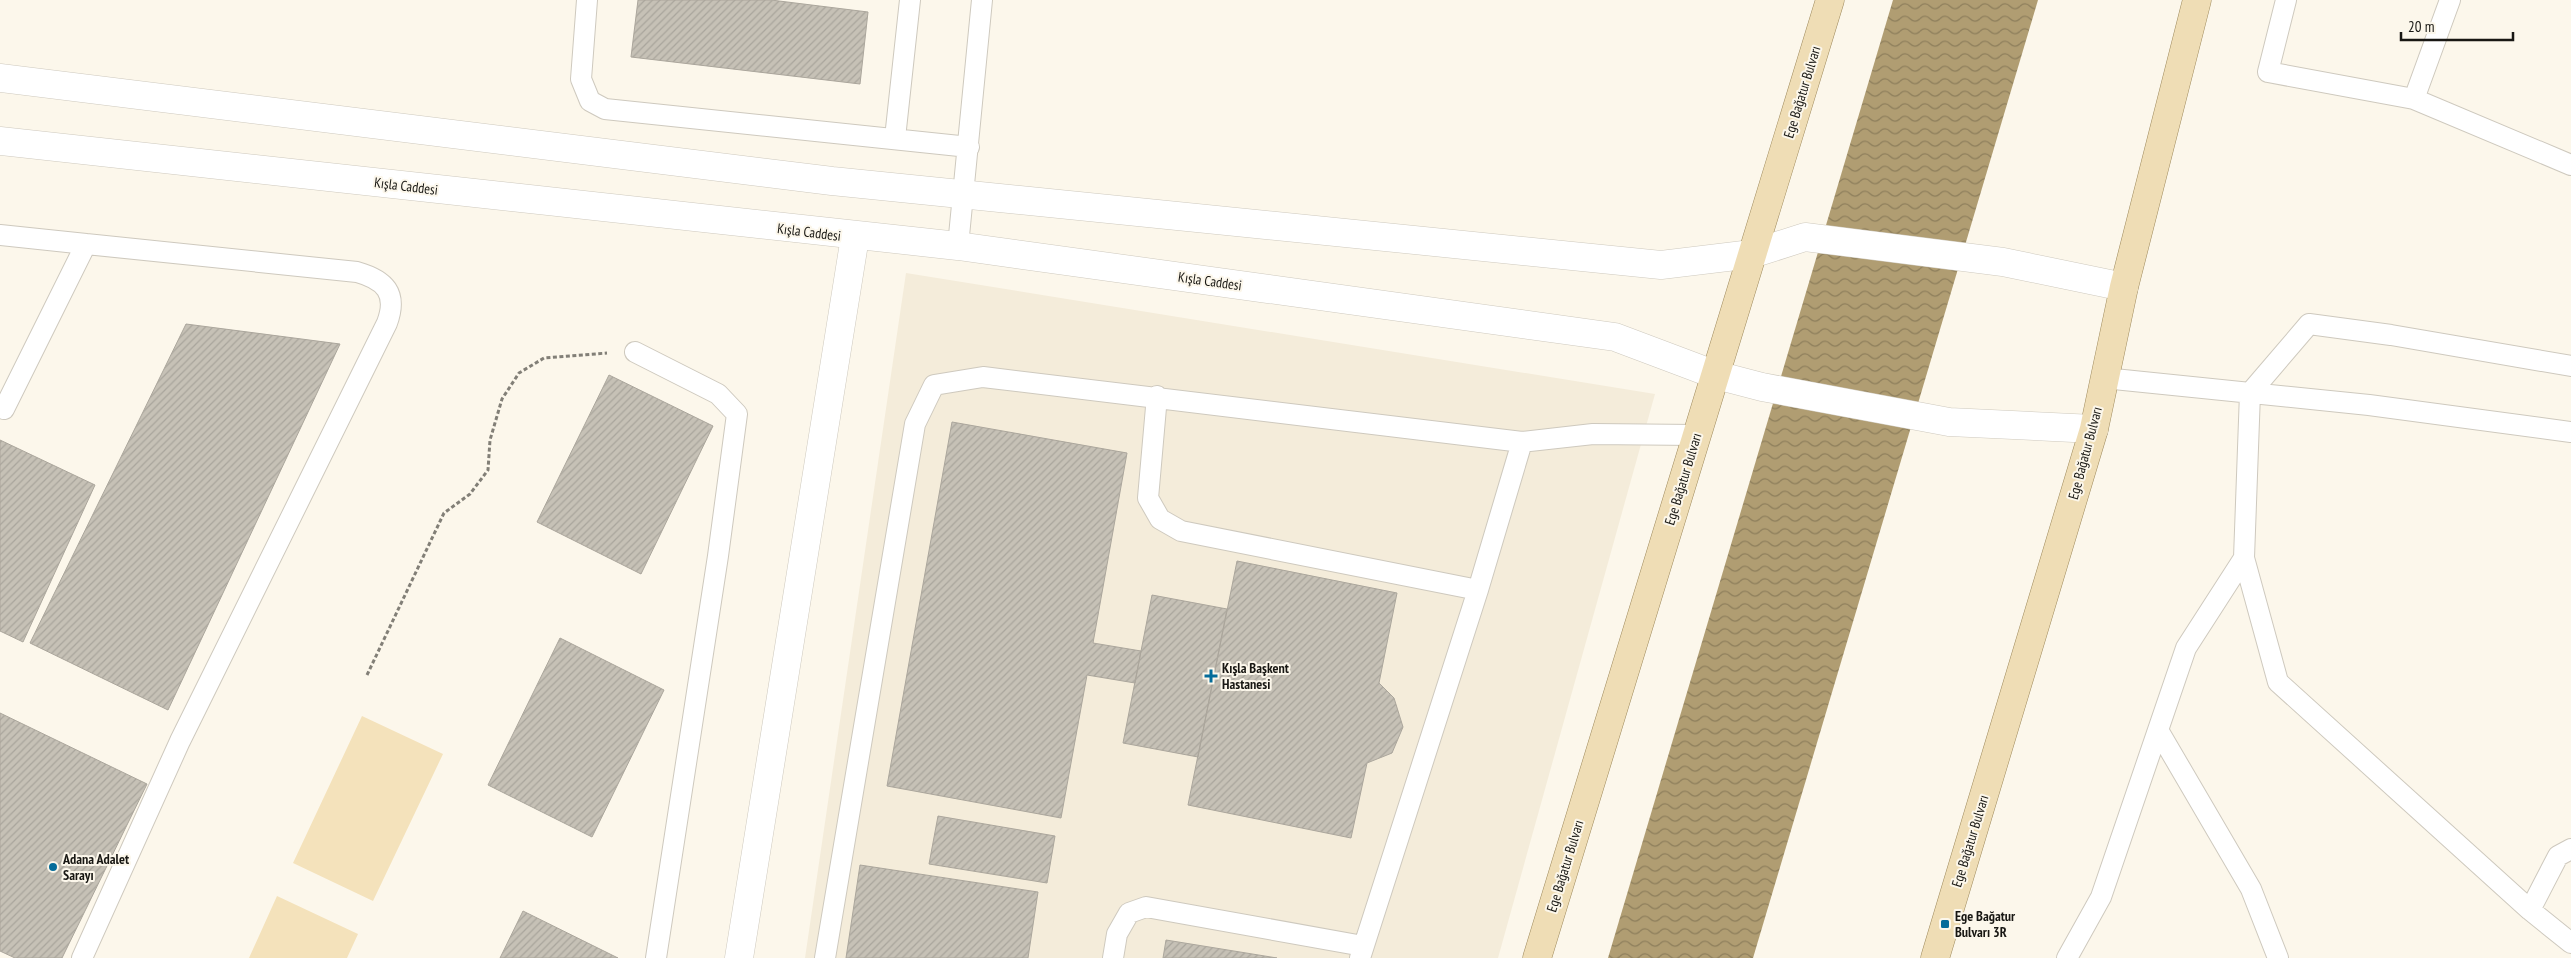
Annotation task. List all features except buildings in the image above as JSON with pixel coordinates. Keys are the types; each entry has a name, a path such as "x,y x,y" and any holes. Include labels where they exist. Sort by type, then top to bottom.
{"main road":[{"name":"Ege Bağatur Bulvarı","path":"1536,958 1830,0"},
{"name":"Ege Bağatur Bulvarı","path":"1935,958 2094,429 2124,287 2197,0"},
{"path":"0,78 832,181 1661,265 1752,254 1805,237 2003,262 2124,287"},
{"name":"Kışla Caddesi","path":"0,141 143,155 855,237 958,246 1615,337 1716,375 1762,387 1948,422 2094,429"},
{"path":"739,958 855,237"}],"lane":[{"path":"587,0 581,79 590,101 605,109 969,147"},
{"path":"895,138 910,0"},
{"path":"958,246 982,0"},
{"path":"2286,0 2268,72 2414,99 2570,161"},
{"path":"2414,99 2450,0"},
{"path":"0,235 357,272 375,277 387,290 393,307 387,324 180,741 82,958"},
{"path":"4,408 86,244"},
{"path":"2571,366 2391,335 2309,324 2250,392 2244,558 2278,682 2530,910 2571,944"},
{"path":"635,352 718,394 737,414 718,556 656,958"},
{"path":"825,958 915,424 934,385 983,377 1157,396 1522,442 1593,434 1696,435"},
{"path":"2104,378 2369,405 2571,432"},
{"path":"1157,396 1148,498 1160,519 1181,531 1478,590"},
{"path":"1113,958 1117,934 1129,913 1146,907 1361,952 1478,590 1522,442"},
{"path":"2067,958 2100,897 2186,648 2244,558"},
{"path":"2158,730 2251,889 2278,958"},
{"path":"2530,910 2558,856 2571,849"}],"path":[{"path":"367,675 444,513 470,494 488,470 490,440 502,399 519,373 544,358 635,352"}],"shaded area":[{"name":"Kışla Başkent Hastanesi","path":"906,273 1655,394 1498,958 805,958"},
{"path":"362,716 443,754 373,901 293,863"},
{"path":"277,896 358,934 347,958 249,958"}],"water":[{"path":"1893,0 2038,0 1753,958 1608,958"}],"place":[{"name":"Kışla Başkent Hastanesi","path":"1211,676"},
{"name":"Adana Adalet Sarayı","path":"53,867"},
{"name":"Ege Bağatur Bulvarı 3R","path":"1945,924"}]}
